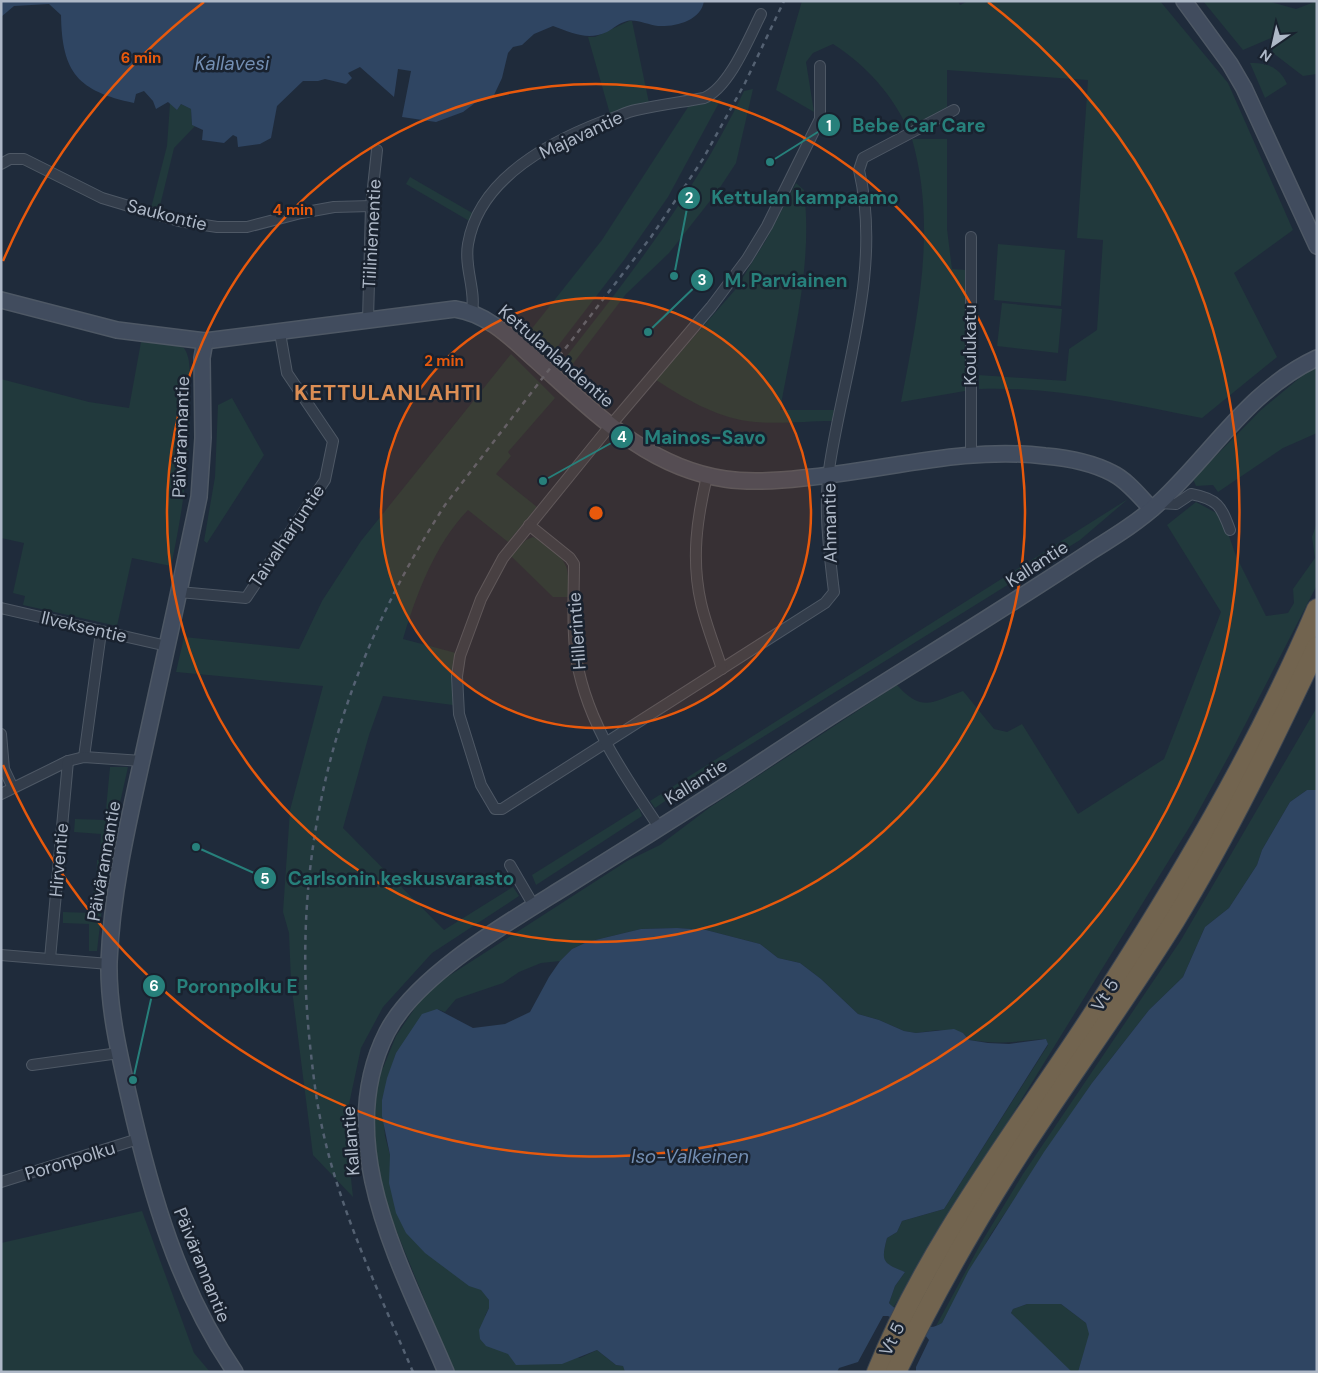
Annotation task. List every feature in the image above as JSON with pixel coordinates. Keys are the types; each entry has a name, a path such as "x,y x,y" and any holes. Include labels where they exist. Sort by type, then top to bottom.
{"highway":[{"name":"Vt 5","path":"896,1372 910,1322 954,1224 1160,910 1218,808 1270,709 1317,609"},
{"name":"Vt 5","path":"876,1372 969,1234 1018,1154 1175,920 1233,816 1317,647"}],"street":[{"path":"1184,1 1230,64 1244,88 1317,246"},
{"name":"Majavantie","path":"472,312 474,299 466,266 468,243 480,210 500,184 531,158 561,139 594,125 635,110 704,98 714,94 745,45 761,14"},
{"path":"529,525 610,426 711,308 747,259 767,226 820,119 820,66"},
{"name":"Ahmantie","path":"529,525 503,558 481,599 460,656 457,676 459,714 470,756 481,785 495,809 502,809 722,669 825,603 834,592 826,531 829,476 864,272 867,219 859,170 860,163 863,158 954,110"},
{"name":"Tiiliniementie","path":"368,320 372,206 377,150"},
{"name":"Saukontie","path":"1,164 10,159 24,159 102,198 180,221 217,227 247,227 334,207 372,206"},
{"name":"Koulukatu","path":"971,237 971,454"},
{"name":"Kettulanlahdentie","path":"1,300 117,330 205,341 280,333 455,309 472,312 509,336 610,426 654,456 707,476 760,482 829,476 971,454 1028,454 1090,463 1114,473 1155,506"},
{"name":"Taivalharjuntie","path":"179,592 246,598 326,480 333,441 287,373 280,333"},
{"name":"Päivärannantie","path":"205,341 202,358 203,438 199,497 117,876 109,964 111,1005 119,1053 138,1139 153,1193 185,1281 211,1337 234,1372"},
{"name":"Kallantie","path":"446,1372 391,1239 373,1188 367,1154 367,1091 388,1030 408,1003 434,975 534,906 1036,588 1132,524 1155,506 1248,406 1271,386 1317,358"},
{"path":"707,476 698,510 695,540 698,582 701,603 722,669"},
{"path":"1155,506 1176,504 1192,494 1207,497 1217,503 1230,530"},
{"name":"Hillerintie","path":"529,525 570,558 574,564 575,650 590,708 605,743 659,827"},
{"name":"Ilveksentie","path":"1,608 167,646"},
{"path":"84,757 101,632"},
{"path":"1,734 4,769 12,788"},
{"path":"1,794 68,762 84,757 142,761"},
{"name":"Hirventie","path":"50,959 68,762"},
{"path":"510,865 534,906"},
{"path":"1,955 109,964"},
{"path":"32,1065 119,1053"},
{"name":"Poronpolku","path":"1,1182 138,1139"}],"green space":[{"path":"802,1 958,1 960,5 968,1 1160,1 1228,83 1293,230 1234,273 1277,357 1202,418 1063,393 1036,390 979,389 979,375 1066,381 1069,349 1097,330 1103,240 1077,238 1088,80 947,70 947,107 908,129 902,116 877,81 856,61 833,44 813,53 806,62 814,112 776,90"},
{"path":"1203,1 1267,1 1296,9 1317,1 1317,74 1303,76 1273,53 1271,38 1243,50"},
{"path":"632,21 649,103 610,114 588,37 595,37"},
{"path":"1250,63 1272,67 1281,74 1287,84 1265,98"},
{"path":"753,89 736,163 717,192 669,253 626,294 566,373 559,366 635,267 683,199 705,164 744,91"},
{"path":"721,99 668,197 624,260 551,355 526,336 602,240 690,104"},
{"path":"170,103 177,110 181,104 191,109 192,125 195,126 174,148 159,210 151,208 167,146"},
{"path":"912,139 947,139 947,229 952,269 966,270 965,391 901,402 919,303 924,238 919,172"},
{"path":"410,177 474,214 471,222 406,184"},
{"path":"796,183 804,190 806,246 796,328 780,410 834,410 832,421 767,423 735,419 711,411 656,380 735,290 766,240"},
{"path":"998,244 1065,250 1061,306 994,300"},
{"path":"1002,303 1062,309 1058,353 997,346"},
{"path":"141,342 177,345 184,348 189,363 190,413 188,457 180,521 171,566 132,558 117,626 23,605 25,596 13,593 24,543 1,538 1,379 89,402 129,408"},
{"path":"511,354 555,398 508,452 511,456 496,474 537,507 508,542 468,510 436,554 414,605 403,639 456,653 452,679 453,705 383,696 369,735 343,828 444,930 513,887 519,896 432,953 383,1007 361,1048 345,1123 353,1197 313,1155 291,982 289,933 283,912 290,810 323,686 176,672 184,637 299,649 322,601 361,541"},
{"path":"1317,367 1317,433 1283,448 1218,492 1213,485 1196,486 1193,479 1261,410 1308,371"},
{"path":"232,398 264,455 207,543 204,541 215,477 218,405"},
{"path":"1128,499 1080,540 716,766 655,808 650,801"},
{"path":"1196,502 1222,516 1236,556 1266,616 1288,613 1294,603 1293,589 1315,558 1312,537 1317,522 1317,585 1231,752 1192,823 893,1308 889,1303 895,1286 905,1272 885,1261 884,1252 887,1238 897,1232 902,1221 944,1209 1048,1045 1046,1039 990,1042 969,1040 963,1033 938,1030 916,1033 904,1031 879,1020 858,1014 821,979 800,963 778,958 760,944 706,930 677,928 641,929 587,942 572,949 560,961 541,963 519,972 503,983 456,999 445,1012 437,1009 396,1053 382,1100 385,1136 390,1155 489,1300 489,1308 485,1316 580,1358 597,1350 616,1365 623,1366 625,1371 454,1372 376,1181 372,1138 376,1085 396,1036 427,990 627,861 660,845 709,808 897,685 914,699 928,703 963,691 994,729 1007,732 1022,724 1078,814 1164,759 1221,612 1167,525"},
{"path":"533,537 553,550 565,564 568,576 568,597 553,597 511,556 526,540"},
{"path":"1317,707 1317,790 1307,790 1290,802 1262,850 1257,865 1229,908 1205,927 1183,977 1149,1010 1092,1083 991,1234 942,1323 936,1326 981,1243 1023,1174 1181,940"},
{"path":"110,767 128,767 108,856 97,951 89,951 89,924 63,923 63,912 93,913 97,860 100,860 101,834 74,832 75,819 105,820"},
{"path":"639,808 642,816 536,885 532,875"},
{"path":"142,1211 194,1353 210,1372 1,1372 1,1243"},
{"path":"1027,1304 1061,1304 1086,1323 1090,1334 1078,1372 1072,1372 1064,1366 1011,1313 1013,1309"}],"water":[{"name":"Kallavesi","path":"1,1 704,1 702,8 693,18 679,24 658,26 639,21 627,21 607,32 593,36 580,35 553,26 534,34 522,45 513,47 508,53 502,78 494,95 475,103 463,112 436,122 402,117 411,71 398,69 394,97 360,67 348,73 352,78 346,84 325,79 303,81 277,106 271,138 260,144 238,147 237,137 233,135 224,143 202,140 203,130 192,125 191,109 181,104 177,110 168,102 156,109 153,101 144,91 136,94 134,103 99,92 87,85 77,76 65,52 61,15 49,4 14,6 1,17"},
{"name":"Iso-Valkeinen","path":"1307,790 1317,790 1317,1372 1078,1372 1089,1334 1086,1323 1061,1304 1027,1304 1013,1309 1011,1313 1072,1372 916,1372 916,1367 929,1340 925,1335 888,1316 883,1316 858,1362 839,1368 837,1372 625,1372 623,1366 616,1365 597,1350 562,1364 516,1365 508,1354 486,1346 480,1339 479,1330 489,1308 489,1300 481,1290 469,1286 425,1253 406,1233 396,1213 389,1183 390,1155 382,1116 382,1100 396,1053 422,1014 437,1009 473,1028 505,1024 530,1012 549,977 560,961 572,949 587,942 641,929 677,928 706,930 760,944 778,958 800,963 821,979 858,1014 879,1020 904,1031 916,1033 954,1029 963,1033 969,1040 988,1043 1009,1044 1046,1039 1048,1044 944,1209 902,1221 897,1232 887,1238 884,1252 885,1260 892,1266 905,1272 895,1286 889,1303 902,1313 921,1323 930,1327 938,1325 942,1323 969,1270 1044,1152 1092,1083 1149,1010 1183,977 1205,927 1229,908 1257,865 1262,850 1290,802"}],"railway":[{"path":"413,1372 374,1282 339,1190 322,1127 315,1086 305,972 307,901 315,832 329,763 350,697 376,631 408,568 445,505 651,237 703,159 745,83 784,1"}],"place":[{"name":"Bebe Car Care","path":"770,162"},
{"name":"Kettulan kampaamo","path":"674,276"},
{"name":"M. Parviainen","path":"648,332"},
{"name":"Mainos-Savo","path":"543,481"},
{"name":"Carlsonin keskusvarasto","path":"196,847"},
{"name":"Poronpolku E","path":"133,1080"}],"district":[{"name":"KETTULANLAHTI","path":"388,392"}]}
